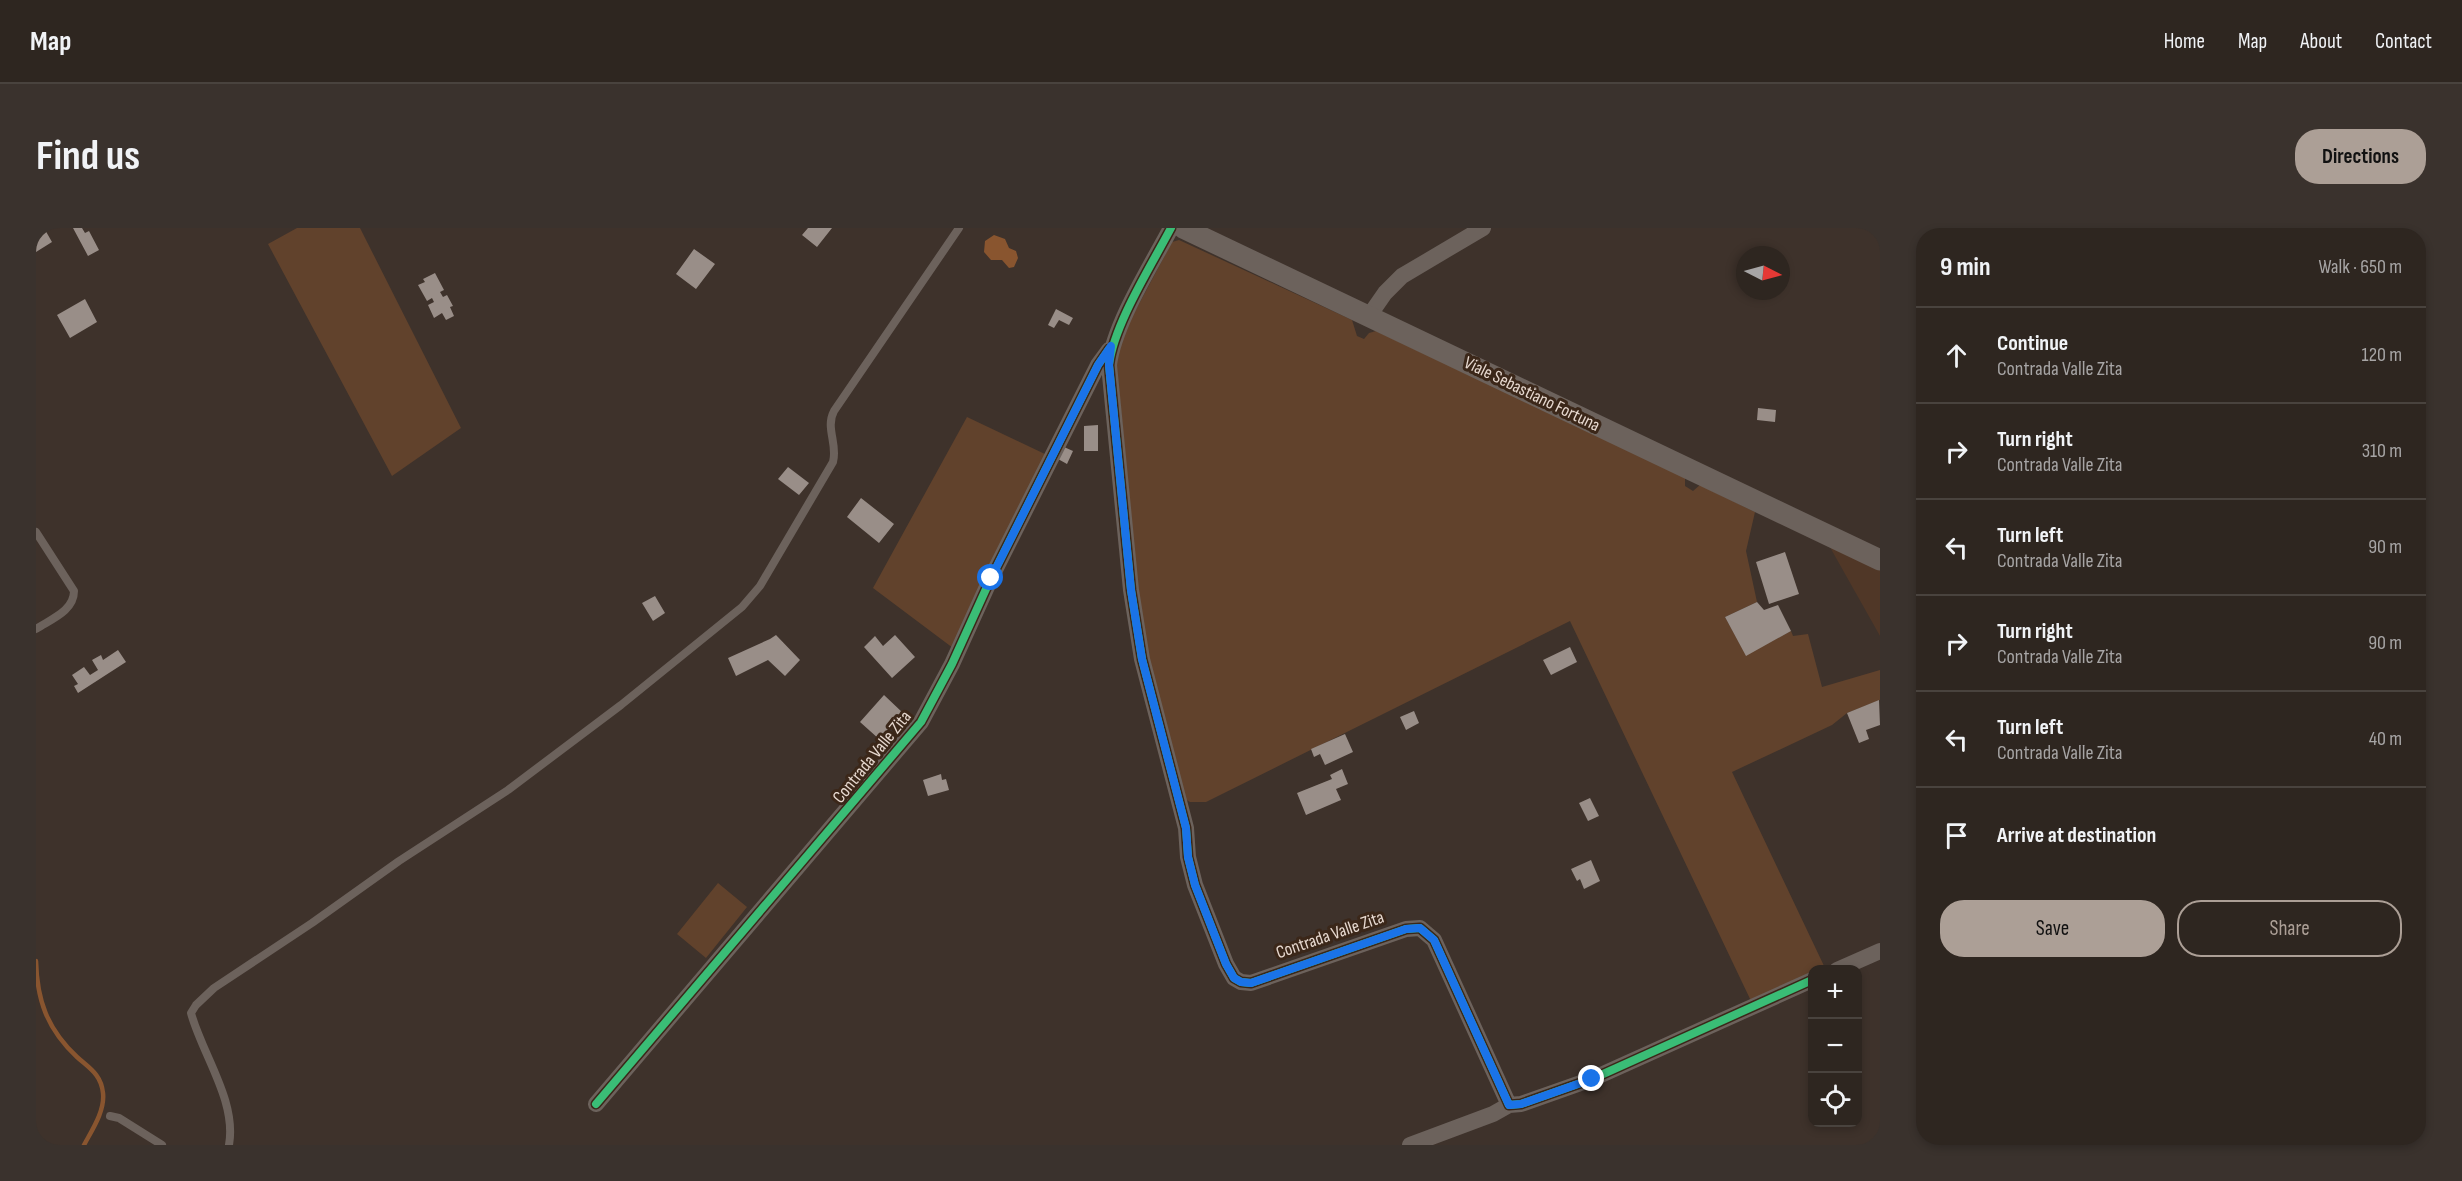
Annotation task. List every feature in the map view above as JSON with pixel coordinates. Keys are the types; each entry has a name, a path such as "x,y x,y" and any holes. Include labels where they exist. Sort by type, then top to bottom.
{"street":[{"name":"Contrada Valle Zita","path":"596,1104 921,722 952,664 991,578 1098,365 1111,346 1171,228"},
{"name":"Viale Sebastiano Fortuna","path":"1183,228 1880,560"},
{"path":"1370,316 1385,293 1402,276 1484,228"},
{"name":"Contrada Valle Zita","path":"1111,346 1110,377 1131,590 1142,659 1186,828 1188,857 1195,885 1226,964 1234,978 1241,982 1251,983 1406,929 1420,928 1434,940 1509,1105"},
{"path":"1847,965 1880,951"},
{"path":"1410,1145 1493,1114 1509,1105 1521,1104 1592,1079 1808,982"}],"lane":[{"path":"229,1145 228,1116 213,1066 195,1029 192,1013 196,1005 214,988 312,923 399,861 508,790 621,705 742,607 760,586 833,462 836,447 830,427 830,418 834,411 959,228"},
{"path":"36,532 74,591 74,600 70,607 36,630"},
{"path":"110,1116 118,1118 162,1145"}],"shaded area":[{"path":"297,228 360,228 461,428 392,476 268,244"},
{"path":"994,235 1005,239 1009,248 1016,251 1018,258 1014,267 1009,268 1002,260 991,260 984,252 985,241"},
{"path":"1179,240 1352,320 1357,336 1364,339 1369,333 1376,331 1685,477 1685,486 1693,491 1700,485 1755,512 1746,551 1757,602 1725,617 1746,655 1791,631 1793,636 1808,634 1822,687 1880,670 1880,700 1847,713 1832,725 1732,772 1824,965 1808,965 1808,976 1752,1003 1570,621 1206,802 1190,802 1185,799 1145,660 1115,349 1172,242"},
{"path":"967,417 1047,455 953,648 873,588"},
{"path":"1830,546 1880,570 1880,636 1831,549"},
{"path":"718,883 747,907 706,958 677,934"}],"building":[{"path":"36,228 44,228 52,242 36,252"},
{"path":"73,228 82,228 85,233 89,231 99,250 88,256"},
{"path":"808,228 832,228 817,247 802,235"},
{"path":"694,249 715,264 696,289 676,274"},
{"path":"435,273 444,290 440,292 443,297 447,295 453,306 450,307 454,316 446,320 442,313 434,318 428,305 434,302 432,298 427,301 418,285 425,282 423,279"},
{"path":"85,299 97,322 70,338 57,315"},
{"path":"1056,309 1073,318 1069,325 1059,320 1054,328 1048,325"},
{"path":"1758,408 1776,410 1775,422 1757,420"},
{"path":"1098,425 1098,451 1084,451 1084,426"},
{"path":"1064,447 1073,451 1067,464 1058,459"},
{"path":"788,467 809,483 799,495 778,479"},
{"path":"861,498 894,524 879,543 847,517"},
{"path":"1785,552 1799,594 1769,604 1756,562"},
{"path":"655,596 665,613 653,621 642,603"},
{"path":"1757,602 1764,610 1778,605 1791,631 1746,656 1725,617"},
{"path":"776,635 800,660 785,676 768,660 736,676 728,658"},
{"path":"895,635 915,657 892,678 864,647 875,636 883,646"},
{"path":"1570,647 1577,662 1551,675 1543,660"},
{"path":"118,650 126,662 78,693 74,686 78,684 72,675 84,667 90,675 98,670 92,660 101,655 103,660"},
{"path":"884,695 903,713 879,739 860,722"},
{"path":"1879,700 1880,725 1866,730 1869,739 1859,743 1847,713"},
{"path":"1414,711 1419,723 1406,730 1400,717"},
{"path":"1345,734 1353,752 1325,765 1320,754 1314,757 1311,749"},
{"path":"1342,769 1348,784 1336,789 1341,800 1306,815 1297,793 1332,779 1330,775"},
{"path":"941,774 942,780 946,779 949,790 928,796 923,780"},
{"path":"1590,798 1599,816 1588,821 1579,803"},
{"path":"1591,860 1600,881 1584,889 1580,879 1577,881 1571,869"}],"waterway":[{"path":"36,961 39,989 51,1025 77,1057 94,1072 102,1086 102,1107 84,1145"}],"cycle path":[{"path":"1171,228 1126,314 1112,349 1109,365 1131,590 1142,659 1186,828 1188,857 1195,885 1226,964 1234,978 1241,982 1251,983 1406,929 1420,928 1434,940 1509,1105 1521,1104 1592,1079 1808,982"},
{"path":"596,1104 921,722 952,664 991,578 1098,365 1109,349"}],"route":[{"path":"991,578 1098,365 1111,346 1109,365 1131,590 1142,659 1186,828 1188,857 1195,885 1226,964 1234,978 1241,982 1251,983 1406,929 1420,928 1434,940 1509,1105 1521,1104 1592,1079"}]}
